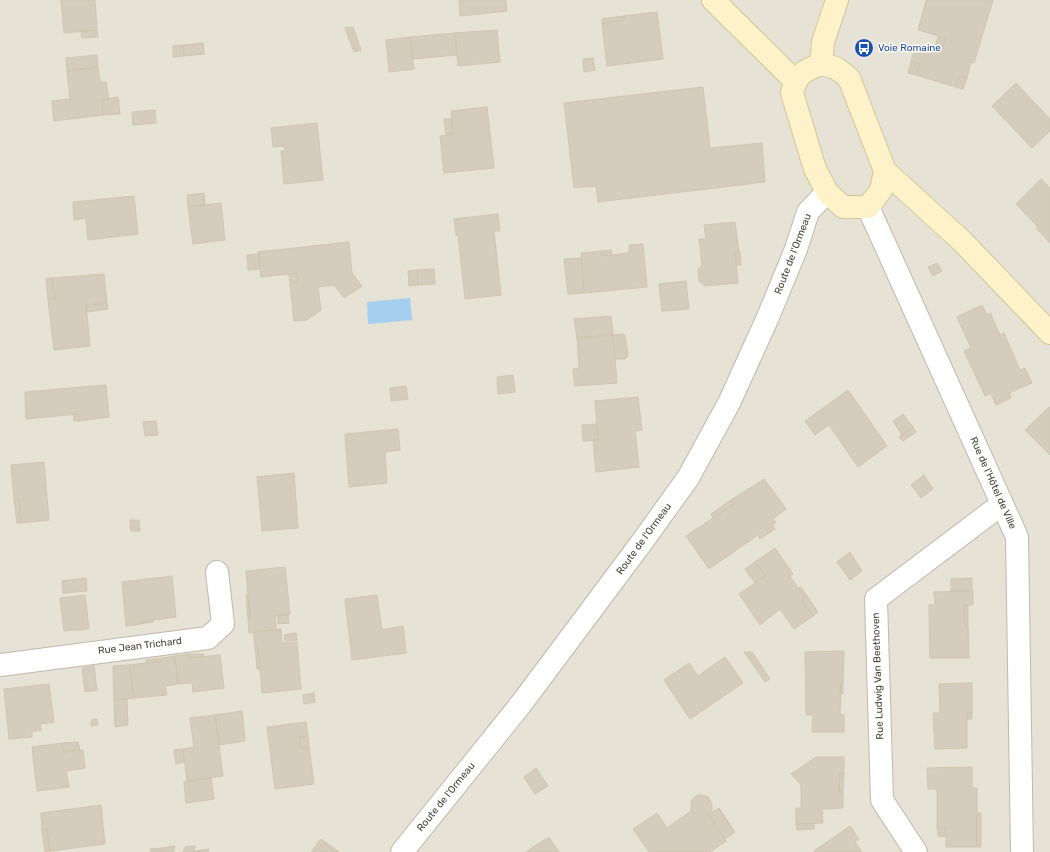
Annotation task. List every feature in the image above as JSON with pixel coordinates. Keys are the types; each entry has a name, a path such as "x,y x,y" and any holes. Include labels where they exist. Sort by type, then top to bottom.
{"street":[{"path":"712,0 795,81"},
{"path":"821,64 823,42 836,0"},
{"path":"885,171 881,190 868,207 843,207 827,192 815,169 792,93 795,81 806,70 821,64 836,68 848,78 885,171 963,242 1050,332"},
{"name":"Route de l'Ormeau","path":"402,852 521,704 688,478 729,403 768,317 796,249 808,212 827,192"},
{"name":"Rue de l'Hôtel de Ville","path":"868,207 1017,537 1022,852"},
{"name":"Rue Ludwig Van Beethoven","path":"916,852 882,800 876,599 1002,504"},
{"name":"Rue Jean Trichard","path":"0,665 208,638 223,624 217,572"}],"shaded area":[{"path":"0,0 1050,0 1050,852 0,852"}],"water":[{"path":"410,298 412,320 368,324 367,302"}],"building":[{"path":"61,0 95,0 97,30 64,33"},
{"path":"459,0 506,0 507,11 460,16"},
{"path":"926,0 993,0 974,63 971,62 967,78 959,76 956,87 916,75 919,64 911,61 916,45 941,52 946,38 918,30"},
{"path":"657,12 663,59 607,66 602,23 624,20 624,16"},
{"path":"624,16 624,20 602,23 602,19"},
{"path":"353,27 361,50 354,52 345,28"},
{"path":"97,30 98,37 82,38 81,31"},
{"path":"497,30 500,62 458,66 455,33"},
{"path":"455,33 457,55 413,59 410,37"},
{"path":"938,36 946,38 941,52 934,51"},
{"path":"410,37 414,69 389,72 386,40"},
{"path":"203,43 204,54 184,56 183,45"},
{"path":"183,45 184,56 173,57 173,46"},
{"path":"97,55 98,67 67,71 66,58"},
{"path":"593,58 595,70 584,72 583,59"},
{"path":"911,61 919,64 916,75 908,73"},
{"path":"98,67 100,82 106,82 109,99 102,100 103,115 54,121 52,101 70,99 67,71"},
{"path":"959,76 967,78 963,89 956,87"},
{"path":"1016,83 1050,119 1050,131 1032,148 992,106"},
{"path":"703,87 710,148 762,143 765,182 598,202 596,186 574,188 564,103"},
{"path":"118,97 120,114 103,115 102,100"},
{"path":"487,107 494,168 444,173 440,136 453,134 451,111"},
{"path":"155,110 156,123 133,125 132,112"},
{"path":"444,119 452,119 453,134 446,135"},
{"path":"317,123 323,180 284,184 281,151 285,151 284,146 273,147 271,128"},
{"path":"1041,179 1050,188 1050,243 1036,228 1038,227 1016,204"},
{"path":"204,193 205,205 188,207 187,195"},
{"path":"134,196 138,234 88,240 86,218 74,220 73,202"},
{"path":"221,203 225,240 193,244 188,207"},
{"path":"498,214 500,231 494,231 501,295 465,299 458,235 456,235 454,219"},
{"path":"735,222 739,252 735,252 738,283 704,286 699,281 698,269 702,265 699,239 706,239 704,225"},
{"path":"349,242 352,273 362,286 344,298 334,285 318,287 321,310 307,320 294,321 290,283 298,282 297,273 261,277 258,252"},
{"path":"643,244 647,287 584,293 581,253 602,251 602,256 629,253 629,245"},
{"path":"611,250 612,255 602,256 602,251"},
{"path":"735,252 740,252 741,265 736,265"},
{"path":"259,254 260,269 248,270 247,255"},
{"path":"581,258 584,293 568,294 564,259"},
{"path":"937,263 942,271 933,276 928,267"},
{"path":"434,269 435,284 418,285 417,270"},
{"path":"417,270 418,285 409,286 408,271"},
{"path":"297,273 298,282 290,283 289,274"},
{"path":"104,274 107,303 86,305 90,346 54,350 48,299 55,299 52,278"},
{"path":"52,278 55,299 48,299 46,279"},
{"path":"686,281 689,309 662,311 659,284"},
{"path":"107,303 108,309 87,312 86,305"},
{"path":"982,305 987,315 990,313 1000,335 1004,333 1020,370 1025,368 1032,383 1009,393 1011,398 996,405 991,393 985,396 964,351 971,348 957,317"},
{"path":"611,316 613,335 577,338 574,319"},
{"path":"613,335 625,335 628,356 625,359 615,359"},
{"path":"613,335 617,383 575,386 573,369 579,368 577,338"},
{"path":"513,375 515,392 498,394 497,377"},
{"path":"106,385 109,417 79,421 78,414 26,419 25,392"},
{"path":"406,386 408,399 391,401 390,388"},
{"path":"848,390 887,446 858,467 829,425 815,435 805,421"},
{"path":"638,397 642,430 635,431 639,467 596,472 593,440 598,440 595,401"},
{"path":"1049,407 1050,408 1050,455 1025,430"},
{"path":"73,414 78,414 79,421 74,421"},
{"path":"903,414 913,427 902,435 893,421"},
{"path":"156,421 158,435 145,436 143,422"},
{"path":"597,424 598,440 583,441 582,425"},
{"path":"913,427 916,432 903,441 899,437"},
{"path":"398,429 400,450 385,452 387,483 349,487 345,434"},
{"path":"44,462 49,520 21,523 19,499 14,499 11,465"},
{"path":"294,473 298,528 262,531 257,477"},
{"path":"924,475 933,489 921,498 911,485"},
{"path":"764,479 786,509 773,519 776,522 772,525 775,529 760,539 758,535 709,569 686,536 734,504 731,500"},
{"path":"14,499 19,499 21,523 17,523"},
{"path":"731,500 734,504 713,518 711,514"},
{"path":"130,520 139,520 140,531 131,531"},
{"path":"775,548 793,574 790,576 805,598 802,600 813,616 794,629 780,609 760,625 739,594 765,576 755,562"},
{"path":"850,552 862,571 850,580 837,562"},
{"path":"755,562 765,576 755,583 745,569"},
{"path":"285,567 290,614 275,616 276,629 249,633 248,618 250,618 246,571"},
{"path":"172,576 176,617 140,622 140,624 126,626 122,582"},
{"path":"86,578 87,591 63,593 62,581"},
{"path":"972,578 972,591 951,591 951,579"},
{"path":"801,587 818,612 813,616 802,600 805,598 799,588"},
{"path":"973,591 973,605 964,605 965,626 968,626 969,658 930,658 929,605 935,605 934,592"},
{"path":"85,595 89,629 64,631 60,598"},
{"path":"246,595 249,595 250,618 248,618"},
{"path":"377,595 382,630 403,626 406,653 352,660 345,599"},
{"path":"964,605 968,606 968,626 965,626"},
{"path":"288,615 289,623 278,624 278,616"},
{"path":"153,620 153,622 140,624 140,622"},
{"path":"281,629 282,643 297,642 301,689 262,693 258,646 255,646 253,632"},
{"path":"296,633 297,640 285,641 284,635"},
{"path":"255,646 258,646 260,669 257,669"},
{"path":"844,651 840,714 844,715 844,732 812,732 813,715 806,715 805,652"},
{"path":"744,652 752,652 770,679 765,682"},
{"path":"189,654 203,654 204,657 189,658"},
{"path":"189,654 189,658 220,655 224,688 193,692 192,683 178,684 175,656"},
{"path":"175,656 178,684 165,686 167,695 134,698 130,665 162,661 162,658"},
{"path":"725,657 743,683 690,719 664,680 689,663 698,676"},
{"path":"162,658 162,661 146,663 146,660"},
{"path":"130,665 134,698 114,700 113,666"},
{"path":"94,666 97,690 85,692 82,668"},
{"path":"841,682 843,682 843,694 840,694"},
{"path":"972,683 972,713 967,713 967,748 935,749 933,713 940,713 939,684"},
{"path":"49,684 54,722 40,724 41,730 32,732 32,737 9,739 4,689"},
{"path":"314,693 315,702 304,704 303,695"},
{"path":"127,699 128,725 115,727 114,700"},
{"path":"242,711 245,741 219,745 215,715"},
{"path":"967,713 972,713 972,719 967,720"},
{"path":"215,715 223,776 187,781 183,749 194,747 190,718"},
{"path":"97,719 98,725 91,726 91,720"},
{"path":"306,722 308,736 299,737 301,749 309,747 314,784 275,789 267,727"},
{"path":"308,736 309,747 301,749 299,737"},
{"path":"78,742 80,750 64,752 62,743"},
{"path":"62,743 64,752 83,750 85,768 66,771 69,787 37,791 32,747"},
{"path":"183,749 184,762 176,764 174,750"},
{"path":"816,757 844,757 844,773 840,773 839,792 843,792 843,808 822,809 823,823 796,824 796,808 801,808 801,785 791,774"},
{"path":"972,767 972,788 977,788 977,847 946,847 946,828 937,828 937,789 928,789 927,768"},
{"path":"536,768 548,786 535,794 524,777"},
{"path":"840,773 844,773 843,792 839,792"},
{"path":"211,778 214,799 186,803 184,782"},
{"path":"697,795 708,797 710,800 712,810 709,814 726,841 710,852 649,852 633,829 657,813 667,828 691,811 691,801"},
{"path":"101,805 105,844 50,851 47,829 42,830 41,813"},
{"path":"719,808 735,832 725,839 709,814"},
{"path":"977,813 981,813 981,847 977,847"},
{"path":"796,824 814,824 814,829 797,830"},
{"path":"850,826 859,839 855,842 862,852 814,852 814,851"},
{"path":"937,828 946,828 946,837 938,836"},
{"path":"47,829 50,851 45,852 42,830"},
{"path":"549,837 559,852 526,852 530,849"},
{"path":"321,839 339,852 311,852"},
{"path":"175,846 173,852 162,852 162,848"},
{"path":"196,846 193,851 209,849 208,852 183,852 185,847"},
{"path":"162,848 162,852 151,852 150,849"}],"place":[{"name":"Voie Romaine","path":"864,48"}]}
